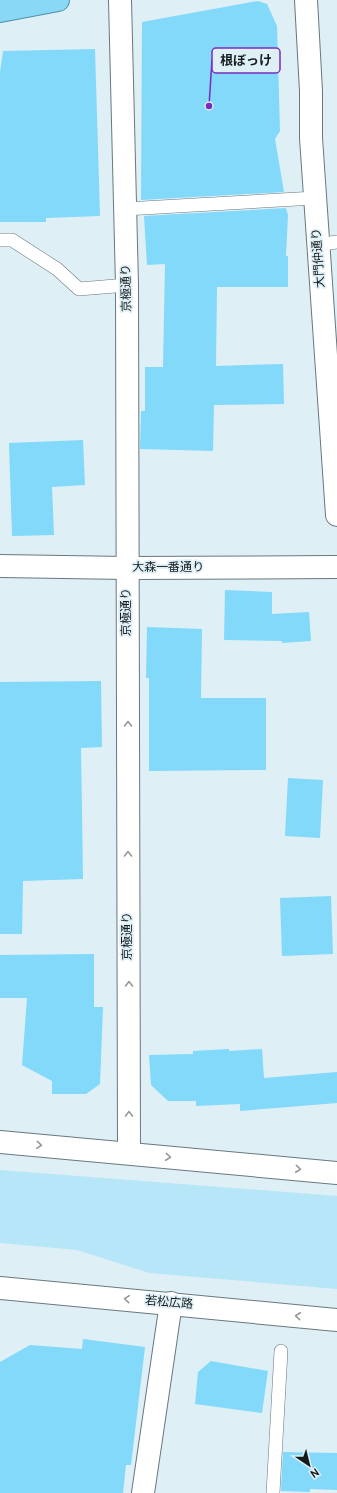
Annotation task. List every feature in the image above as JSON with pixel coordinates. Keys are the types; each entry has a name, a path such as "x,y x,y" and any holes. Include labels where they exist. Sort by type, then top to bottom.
{"highway":[{"path":"0,11 58,0"}],"street":[{"name":"京極通り","path":"120,0 127,285 129,1153"},
{"name":"大門仲通り","path":"306,0 311,91 311,138 315,198 328,244 337,515"},
{"name":"大森一番通り","path":"0,566 127,568 337,567"},
{"path":"0,1142 337,1173"},
{"name":"若松広路","path":"0,1288 337,1320"},
{"path":"143,1493 171,1304"}],"lane":[{"path":"124,209 315,198"},
{"path":"0,240 12,240 57,269 79,289 127,285"},
{"path":"273,1493 282,1351"}],"shaded area":[{"path":"0,1170 337,1196 337,1289 149,1273 77,1250 0,1243"}],"building":[{"path":"258,1 267,4 277,26 280,131 275,139 284,192 141,200 142,22"},
{"path":"95,49 100,216 46,218 46,222 0,222 0,72 3,51"},
{"path":"286,208 288,215 286,256 288,256 288,287 217,287 216,366 283,364 284,404 214,405 213,451 140,449 141,411 145,411 145,367 163,367 165,264 147,265 144,216"},
{"path":"83,440 85,485 52,487 54,535 12,536 9,443"},
{"path":"225,590 272,592 272,614 309,612 311,641 282,643 282,641 224,640"},
{"path":"147,627 202,629 201,698 266,698 266,770 149,771 149,678 146,678"},
{"path":"101,681 102,747 81,748 83,879 23,881 22,934 0,934 0,682"},
{"path":"288,778 323,780 320,838 285,836"},
{"path":"331,896 333,954 282,956 280,898"},
{"path":"94,954 94,1007 103,1007 100,1084 86,1094 52,1094 52,1081 22,1065 27,998 0,998 0,955"},
{"path":"229,1049 229,1051 262,1049 264,1078 337,1072 337,1103 240,1111 240,1104 196,1106 196,1101 168,1101 151,1085 149,1055 193,1054 193,1051"},
{"path":"83,1339 145,1347 131,1465 126,1465 123,1493 0,1493 0,1362 30,1345 82,1349"},
{"path":"211,1361 268,1371 262,1413 195,1404 198,1372"},
{"path":"283,1452 337,1453 337,1490 310,1489 310,1492 281,1491"}],"place":[{"name":"根ぼっけ","path":"209,106"}]}
